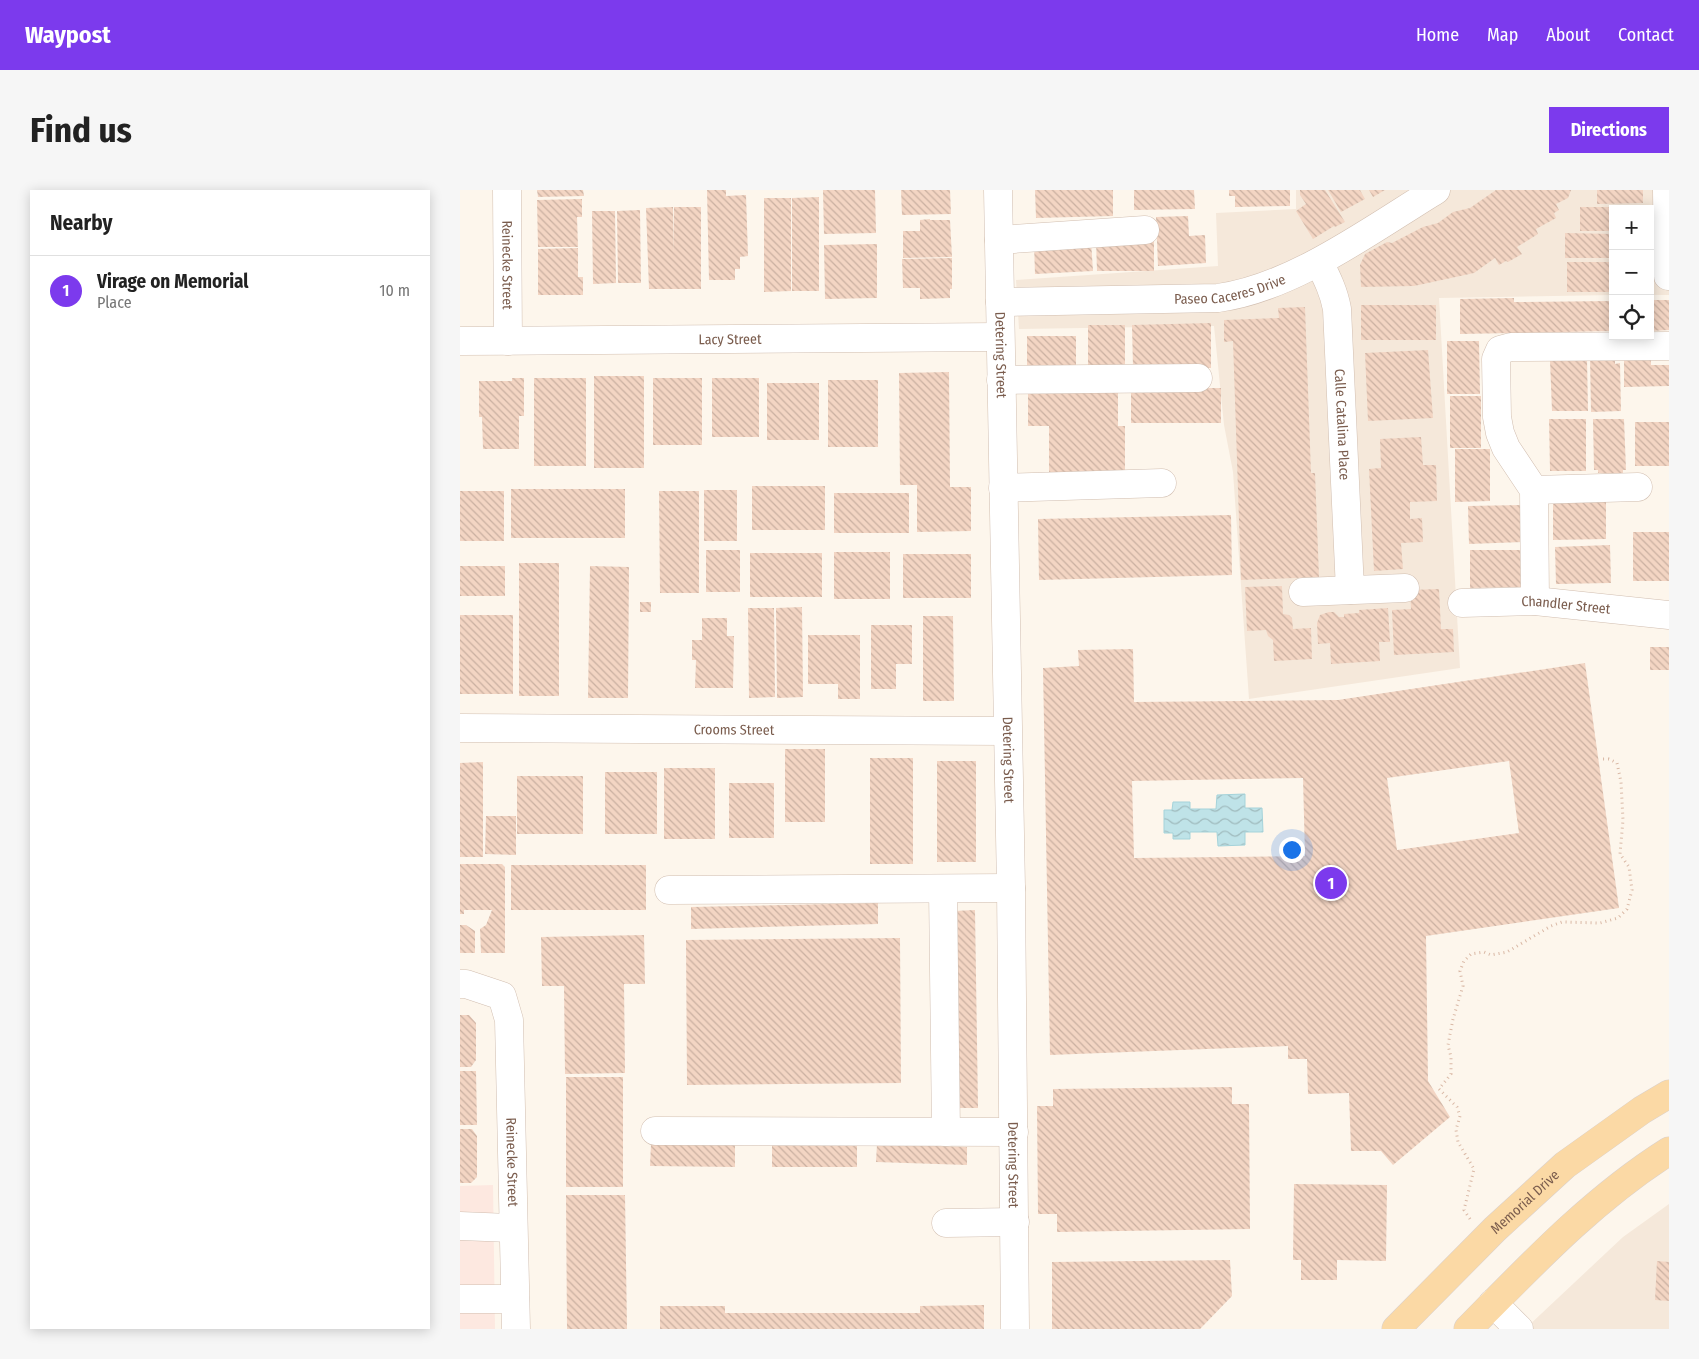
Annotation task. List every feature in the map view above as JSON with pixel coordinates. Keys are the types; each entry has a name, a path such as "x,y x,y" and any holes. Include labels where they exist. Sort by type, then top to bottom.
{"main road":[{"name":"Memorial Drive","path":"1396,1329 1495,1229 1565,1165 1642,1110 1669,1094"},
{"path":"1468,1329 1524,1272 1594,1206 1669,1151"}],"street":[{"name":"Reinecke Street","path":"507,190 508,341"},
{"name":"Detering Street","path":"998,190 1011,888 1015,1329"},
{"name":"Paseo Caceres Drive","path":"1000,302 1218,298 1258,290 1319,262 1436,190"},
{"path":"1667,190 1668,276"},
{"path":"999,240 1146,230"},
{"name":"Calle Catalina Place","path":"1319,262 1330,283 1337,309 1350,590"},
{"name":"Lacy Street","path":"460,341 1000,336"},
{"path":"1535,601 1534,490 1506,448 1500,433 1497,417 1496,360 1500,350 1511,347 1669,346"},
{"path":"1001,380 1198,378"},
{"path":"1003,488 1162,483"},
{"path":"1534,490 1638,487"},
{"path":"1303,592 1405,588"},
{"name":"Chandler Street","path":"1462,604 1535,601 1669,615"},
{"name":"Crooms Street","path":"460,728 1007,731"},
{"path":"669,890 1011,888"},
{"path":"943,889 946,1132"},
{"name":"Reinecke Street","path":"460,984 466,984 502,996 509,1020 516,1329"},
{"path":"655,1131 1014,1132"},
{"path":"946,1223 1014,1222"},
{"path":"460,1249 464,1226 514,1228"},
{"path":"460,1299 515,1299"},
{"path":"1493,1303 1519,1329"}],"path":[{"path":"1470,1219 1464,1210 1474,1169 1458,1142 1456,1130 1460,1116 1457,1107 1439,1089 1451,1074 1451,1057 1448,1045 1453,1019 1463,986 1460,971 1464,961 1471,954 1484,952 1491,955 1508,952 1562,922 1600,923 1618,918 1626,909 1632,890 1630,868 1620,854 1623,820 1621,782 1617,763 1610,759 1600,759"}],"shaded area":[{"path":"1296,190 1669,190 1669,295 1654,295 1654,205 1609,205 1609,295 1439,298 1460,668 1249,699 1233,472 1224,425 1214,326 1019,329 1016,280 1218,266 1216,213 1296,209"},
{"path":"493,1185 495,1329 460,1329 460,1186"},
{"path":"1669,1204 1669,1329 1525,1329 1623,1237"}],"water":[{"path":"1245,794 1245,808 1262,808 1263,832 1245,832 1245,845 1218,846 1217,832 1190,832 1190,839 1173,839 1173,833 1164,833 1164,810 1172,810 1173,802 1190,802 1190,809 1216,809 1217,795"}],"building":[{"path":"537,190 583,190 584,196 538,197"},
{"path":"707,190 726,190 726,196 746,195 748,256 740,257 740,269 735,269 735,280 709,280"},
{"path":"823,190 875,190 876,233 824,234"},
{"path":"901,190 950,190 951,214 902,215"},
{"path":"1035,190 1113,190 1113,216 1036,218"},
{"path":"1134,190 1194,190 1195,209 1134,210"},
{"path":"1229,190 1290,190 1290,206 1235,207 1235,196 1229,196"},
{"path":"1300,190 1325,190 1345,222 1334,226 1313,239 1296,211 1306,204 1300,195"},
{"path":"1328,190 1360,190 1365,199 1341,212"},
{"path":"1369,190 1385,190 1373,197"},
{"path":"1496,190 1571,190 1568,198 1556,204 1559,210 1554,213 1556,218 1536,229 1538,234 1517,247 1522,254 1508,262 1506,261 1499,265 1495,258 1474,273 1414,286 1361,287 1360,265 1365,254 1387,242 1392,243 1423,227 1438,223 1453,212 1470,208"},
{"path":"1597,190 1643,190 1643,203 1597,204"},
{"path":"819,197 819,291 792,291 792,198"},
{"path":"764,198 791,198 791,291 764,292"},
{"path":"582,199 582,217 577,217 578,247 538,247 537,200"},
{"path":"673,207 674,253 674,207 701,207 701,289 649,289 646,208"},
{"path":"1580,207 1609,207 1609,231 1580,231"},
{"path":"640,210 641,283 618,283 617,211"},
{"path":"592,211 615,211 616,283 593,284"},
{"path":"1188,216 1189,236 1205,235 1206,263 1158,266 1156,217"},
{"path":"920,220 950,220 952,257 903,258 903,231 920,231"},
{"path":"1565,233 1609,234 1609,258 1565,258"},
{"path":"1096,240 1154,240 1154,271 1097,271"},
{"path":"1091,241 1093,271 1035,274 1034,243"},
{"path":"877,244 877,298 825,299 824,245"},
{"path":"578,248 578,277 583,277 583,295 538,295 538,249"},
{"path":"952,258 952,289 950,289 950,298 920,299 920,288 903,288 902,259"},
{"path":"1567,262 1609,262 1609,292 1567,292"},
{"path":"1514,298 1514,302 1609,301 1609,331 1460,334 1460,299"},
{"path":"1654,300 1669,300 1669,330 1654,331"},
{"path":"1361,305 1436,305 1436,340 1361,340"},
{"path":"1305,307 1311,473 1315,473 1319,577 1241,580 1233,341 1224,342 1224,320 1279,318 1278,308"},
{"path":"1211,323 1211,368 1133,368 1132,325"},
{"path":"1088,325 1125,325 1125,367 1088,367"},
{"path":"1027,336 1076,336 1076,370 1027,370"},
{"path":"1447,341 1479,341 1480,394 1447,394"},
{"path":"1428,350 1433,418 1368,421 1365,353"},
{"path":"1615,357 1615,364 1620,363 1621,411 1591,412 1590,358"},
{"path":"1624,358 1651,358 1651,365 1669,365 1669,386 1624,387"},
{"path":"1587,359 1588,411 1552,411 1550,360"},
{"path":"949,372 950,487 971,487 971,531 917,532 917,485 900,485 899,373"},
{"path":"594,376 644,376 644,468 594,468"},
{"path":"512,378 524,378 524,416 519,416 519,449 483,449 482,417 479,417 479,381 512,381"},
{"path":"534,378 586,378 586,466 534,466"},
{"path":"653,378 702,378 702,445 653,445"},
{"path":"712,378 759,378 759,437 712,437"},
{"path":"828,380 878,380 878,447 828,447"},
{"path":"767,383 819,383 819,440 767,440"},
{"path":"1028,388 1118,388 1118,426 1125,426 1125,476 1049,476 1049,426 1028,426"},
{"path":"1131,388 1221,388 1221,423 1131,423"},
{"path":"1450,396 1481,396 1481,448 1450,448"},
{"path":"1549,419 1586,419 1586,471 1550,471"},
{"path":"1593,419 1624,419 1626,470 1623,470 1623,474 1598,473 1598,470 1594,470"},
{"path":"1635,422 1669,422 1669,466 1635,466"},
{"path":"1421,437 1423,465 1436,465 1437,501 1410,502 1410,519 1422,518 1423,542 1401,543 1403,569 1374,571 1369,469 1381,468 1380,439"},
{"path":"1455,449 1490,449 1490,501 1455,502"},
{"path":"752,486 825,486 825,530 752,530"},
{"path":"511,489 625,489 625,538 511,538"},
{"path":"704,490 737,490 737,541 704,541"},
{"path":"460,491 504,491 504,541 460,541"},
{"path":"659,491 699,491 699,593 660,593"},
{"path":"834,493 909,493 909,533 834,533"},
{"path":"1606,501 1606,539 1553,540 1553,502"},
{"path":"1522,505 1523,542 1469,544 1468,506"},
{"path":"1231,515 1232,575 1039,580 1038,519"},
{"path":"1633,532 1669,532 1669,581 1633,581"},
{"path":"1610,545 1611,583 1556,584 1555,547"},
{"path":"706,550 740,550 740,592 706,592"},
{"path":"1470,550 1525,550 1525,587 1470,588"},
{"path":"834,552 890,552 890,599 834,599"},
{"path":"750,553 822,553 822,597 750,597"},
{"path":"903,554 971,554 971,598 903,598"},
{"path":"519,563 559,563 559,696 519,696"},
{"path":"460,566 505,566 505,596 460,596"},
{"path":"590,566 629,567 628,698 588,698"},
{"path":"1282,586 1283,614 1289,615 1292,618 1293,629 1311,628 1312,659 1274,661 1273,640 1268,636 1266,630 1247,631 1245,587"},
{"path":"1439,589 1441,629 1453,629 1454,652 1394,655 1392,610 1411,609 1410,590"},
{"path":"640,602 651,602 651,612 640,612"},
{"path":"802,607 803,697 777,698 776,608"},
{"path":"748,608 774,608 775,697 749,698"},
{"path":"1388,608 1390,642 1379,642 1380,661 1331,664 1330,643 1318,644 1317,623 1320,615 1334,612 1339,617 1344,617 1344,614 1359,613 1359,610"},
{"path":"460,615 513,615 513,694 460,694"},
{"path":"923,616 953,616 954,701 923,701"},
{"path":"702,618 727,618 727,636 734,636 733,688 695,688 696,660 692,660 692,640 702,640"},
{"path":"871,625 912,625 912,664 896,664 896,689 871,689"},
{"path":"808,635 860,635 860,699 838,699 838,684 808,684"},
{"path":"1650,647 1669,647 1669,670 1650,670"},
{"path":"1133,649 1134,702 1338,700 1585,663 1619,908 1426,936 1428,1081 1450,1117 1393,1165 1381,1151 1351,1151 1349,1093 1308,1094 1307,1059 1288,1059 1288,1046 1050,1055 1043,668 1079,666 1078,650","holes":["1509,761 1519,833 1397,850 1387,778","1303,778 1305,856 1134,858 1132,781"]},
{"path":"785,749 825,749 825,822 785,822"},
{"path":"870,758 913,758 913,864 870,864"},
{"path":"937,761 976,761 976,862 937,862"},
{"path":"483,762 483,857 460,857 460,763"},
{"path":"664,768 715,768 715,839 664,839"},
{"path":"605,772 657,772 657,834 605,834"},
{"path":"517,776 583,776 583,834 517,834"},
{"path":"729,783 774,783 774,838 729,838"},
{"path":"486,816 516,816 516,855 485,854"},
{"path":"460,864 502,864 505,867 505,953 481,953 480,929 486,925 492,910 464,910 464,914 460,914"},
{"path":"511,865 646,865 646,910 511,910"},
{"path":"878,903 878,924 691,929 691,907"},
{"path":"975,910 978,1108 956,1108 954,911"},
{"path":"460,925 466,925 475,931 475,953 460,953"},
{"path":"644,935 645,984 624,984 625,1073 565,1074 564,986 542,986 541,937"},
{"path":"900,938 901,1083 687,1085 686,940"},
{"path":"460,1015 469,1015 476,1023 476,1060 471,1067 460,1067"},
{"path":"460,1071 476,1071 477,1125 460,1125"},
{"path":"566,1077 623,1077 623,1187 566,1187"},
{"path":"1232,1087 1232,1104 1249,1104 1250,1229 1057,1232 1057,1214 1038,1214 1037,1106 1053,1106 1053,1089"},
{"path":"460,1129 472,1129 477,1136 477,1177 471,1183 460,1183"},
{"path":"651,1144 735,1144 735,1167 650,1166"},
{"path":"877,1144 967,1147 967,1165 876,1162"},
{"path":"772,1145 857,1146 857,1167 772,1167"},
{"path":"1294,1184 1387,1185 1386,1261 1337,1260 1337,1280 1301,1280 1301,1260 1293,1260"},
{"path":"566,1195 625,1195 627,1329 567,1329"},
{"path":"1230,1260 1232,1296 1200,1329 1052,1329 1052,1262"},
{"path":"1657,1261 1669,1262 1669,1301 1655,1300"},
{"path":"984,1305 984,1329 660,1329 660,1306 725,1306 725,1313 920,1313 920,1306"}],"place":[{"name":"Virage on Memorial","path":"1331,883"}]}
